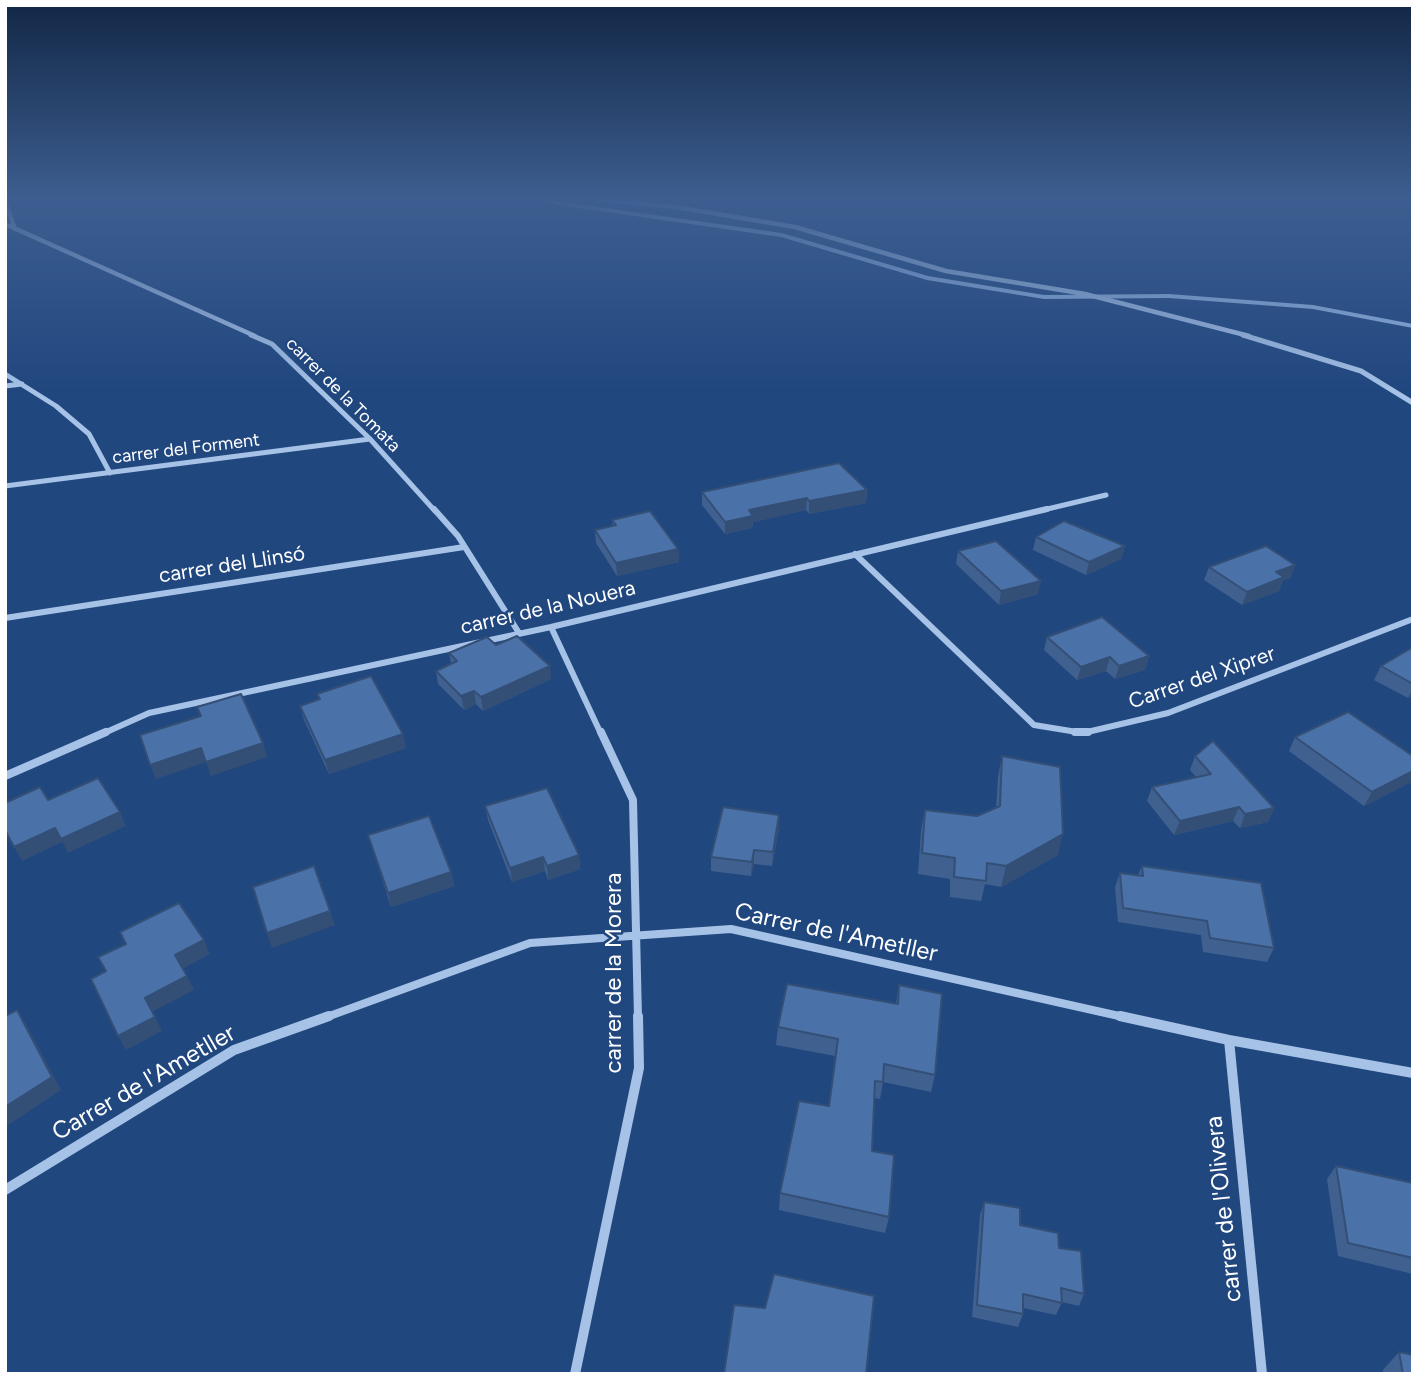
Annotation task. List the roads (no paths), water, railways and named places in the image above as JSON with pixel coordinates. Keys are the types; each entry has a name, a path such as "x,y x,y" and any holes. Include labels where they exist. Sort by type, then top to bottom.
{"street":[{"name":"carrer de la Tomata","path":"92,263 272,344 370,439 464,547 519,633"},
{"path":"920,263 946,271 1085,294 1199,321 1361,371 1413,403"},
{"path":"5,374 56,406 89,434 110,473"},
{"path":"5,386 22,384"},
{"name":"carrer del Forment","path":"5,486 370,439"},
{"name":"carrer de la Nouera","path":"5,776 149,713 551,627 1106,495"},
{"name":"carrer del Llinsó","path":"5,618 464,547"},
{"name":"Carrer del Xiprer","path":"855,554 1034,725 1083,733 1168,713 1413,619"},
{"name":"carrer de la Morera","path":"551,627 633,800 639,1068 575,1374"},
{"name":"Carrer de l'Ametller","path":"5,1190 233,1050 530,943 731,929 1229,1040 1413,1073"},
{"name":"carrer de l'Olivera","path":"1229,1040 1262,1374"}],"waterway":[{"path":"878,263 927,278 1044,297 1169,296 1313,307 1413,326"}]}
